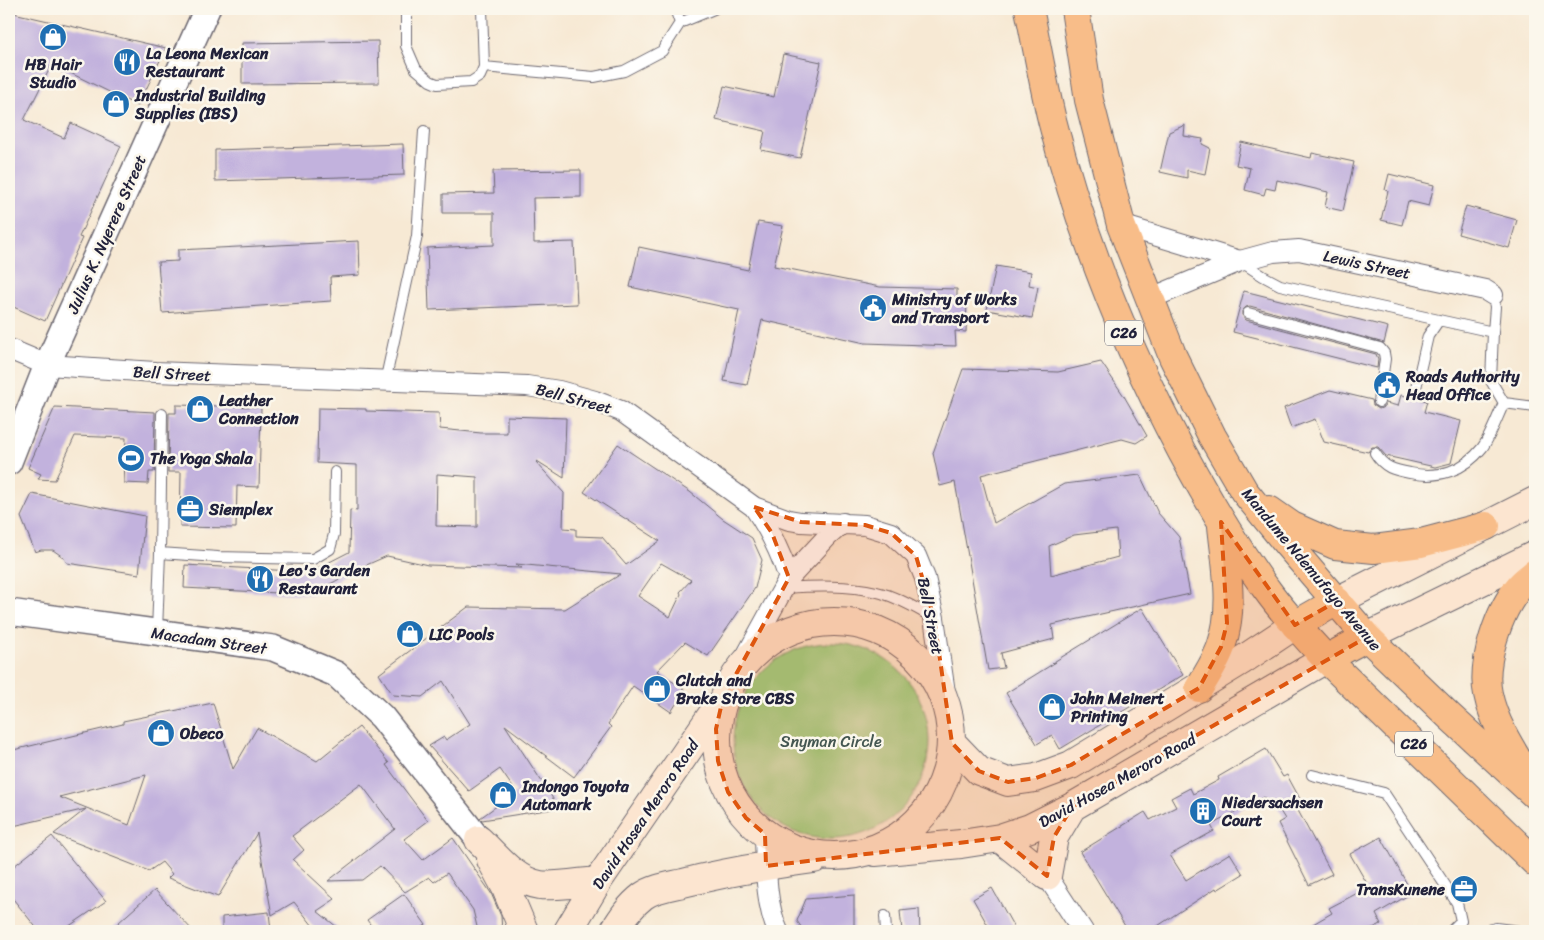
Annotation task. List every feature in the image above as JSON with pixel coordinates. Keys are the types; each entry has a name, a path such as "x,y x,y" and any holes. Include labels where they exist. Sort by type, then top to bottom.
{"main road":[{"name":"C26","path":"1029,9 1052,119 1080,214 1113,308 1161,412 1221,522 1267,591 1326,659 1535,862"},
{"name":"Mandume Ndemufayo Avenue","path":"1075,9 1088,100 1121,225 1173,357 1208,428 1244,491 1367,637 1535,795"},
{"path":"1244,491 1292,526 1335,545 1374,549 1421,543 1486,526"},
{"path":"952,743 979,771 1008,782 1036,778 1070,765 1199,688 1295,625 1337,601 1535,501"},
{"path":"1199,688 1221,647 1227,623 1228,585 1221,522"},
{"path":"1326,659 1535,555"},
{"path":"1535,573 1521,585 1504,610 1487,663 1488,693 1497,720 1535,789"},
{"path":"836,621 873,628 905,645 931,672 947,706 952,743 946,773 934,801 914,824 889,842 848,855 811,854 787,847 765,834 746,818 728,792 718,761 716,729 723,698 739,669 766,643 799,627 836,621"},
{"name":"David Hosea Meroro Road","path":"614,931 624,914 644,895 662,888 720,874 766,866 1000,838 1030,828 1072,807 1326,659"},
{"name":"David Hosea Meroro Road","path":"568,931 598,881 723,698"},
{"path":"1000,838 1047,876 1054,837 1072,807"},
{"path":"479,840 524,880 541,885 598,881"},
{"path":"479,840 505,886 524,931"}],"street":[{"name":"Julius K. Nyerere Street","path":"9,462 47,364 207,9"},
{"path":"1121,225 1240,260"},
{"name":"Lewis Street","path":"1149,299 1240,260 1273,252 1299,250 1485,290 1493,295"},
{"name":"Bell Street","path":"9,349 47,364 155,372 527,386 559,391 595,400 621,411 754,507 789,520 865,525 891,533 916,556 925,578 934,618 947,706"},
{"path":"754,507 772,533 782,555 787,583"},
{"path":"739,669 787,583 828,536 843,523"},
{"name":"Macadam Street","path":"9,612 273,648 336,674 382,717 479,840"},
{"path":"765,834 770,904 778,931"},
{"path":"1047,876 1083,931"}],"lane":[{"path":"406,9 406,46 416,69 430,81 437,84 471,82 480,76 484,67 482,9"},
{"path":"675,9 680,23"},
{"path":"484,67 594,77 624,72 662,51 680,23 714,9"},
{"path":"385,382 417,236 424,131"},
{"path":"1240,260 1280,285 1493,332"},
{"path":"1493,295 1495,307 1491,381 1504,403"},
{"path":"1248,313 1380,348 1384,353 1385,359 1379,402"},
{"path":"1414,392 1428,336 1439,320"},
{"path":"1504,403 1535,407"},
{"path":"1375,453 1382,463 1396,471 1425,476 1448,473 1468,462 1483,448 1504,403"},
{"path":"157,632 162,414"},
{"path":"160,553 218,557 313,559 330,549 334,534 335,472"},
{"path":"787,583 828,585 879,592 934,618"},
{"path":"1312,775 1384,793 1457,902 1461,921 1451,931"},
{"path":"885,916 886,931"},
{"path":"1482,931 1496,928 1520,931"}],"highlighted area":[{"path":"754,507 801,522 865,525 891,533 916,556 934,618 952,743 979,771 1008,782 1036,778 1071,765 1199,688 1221,647 1227,623 1221,522 1295,625 1337,601 1367,637 1072,807 1054,837 1047,876 1000,838 766,866 765,834 746,818 728,792 718,761 716,729 723,698 789,578 772,533"}],"green space":[{"name":"Snyman Circle","path":"831,643 859,647 877,655 893,665 907,679 925,713 929,741 925,769 917,787 907,803 893,817 859,835 831,839 803,835 785,827 769,817 755,803 737,769 733,741 737,713 745,695 755,679 769,665 803,647"}],"building":[{"path":"9,12 166,48 138,106 52,64 24,120 64,138 71,123 121,146 79,237 82,238 45,321 9,305"},
{"path":"378,41 379,83 242,84 242,43"},
{"path":"783,54 821,62 800,158 761,150 765,131 716,120 724,86 774,97"},
{"path":"1185,125 1184,136 1203,139 1202,144 1210,148 1205,174 1187,170 1187,178 1160,172 1169,132"},
{"path":"1241,142 1311,158 1312,153 1354,162 1343,211 1325,207 1328,192 1277,180 1275,190 1266,188 1264,195 1245,190 1250,168 1236,165"},
{"path":"403,144 404,175 215,181 215,150"},
{"path":"581,170 581,197 533,198 534,243 574,242 577,304 429,310 427,248 494,245 494,213 443,213 443,194 494,193 493,171"},
{"path":"1389,174 1434,185 1429,206 1408,201 1402,225 1381,220 1388,191 1385,190"},
{"path":"1466,206 1517,220 1509,248 1458,234"},
{"path":"758,222 783,226 774,266 880,287 957,289 957,301 967,301 966,332 955,331 956,346 865,343 762,320 747,385 724,381 739,310 630,287 639,247 748,270"},
{"path":"359,241 360,275 330,277 331,301 162,313 158,262 178,261 178,250"},
{"path":"996,266 1031,272 1029,285 1038,287 1032,318 987,310"},
{"path":"1244,291 1388,327 1384,343 1250,306 1242,311 1242,315 1246,320 1376,354 1378,359 1377,368 1233,332"},
{"path":"1101,362 1124,396 1147,436 1136,443 1122,439 981,475 994,523 1064,484 1140,475 1158,513 1179,537 1190,594 1052,625 1054,639 1001,653 1004,668 988,670 955,482 940,486 933,453 963,369 1058,372","holes":["1116,530 1118,557 1051,575 1049,546 1074,535"]},
{"path":"1330,390 1372,400 1373,405 1379,409 1384,407 1386,403 1398,406 1401,395 1427,401 1424,412 1461,421 1451,463 1435,467 1386,456 1378,447 1372,447 1368,452 1324,442 1315,419 1291,428 1284,408"},
{"path":"176,405 261,407 259,487 237,486 236,528 180,527 181,472 168,472 169,413 176,413"},
{"path":"55,407 155,412 154,472 149,472 148,484 124,483 126,438 75,436 55,480 38,479 41,474 28,468"},
{"path":"318,408 439,413 440,429 481,433 507,433 507,416 566,418 564,478 536,462 564,493 563,528 576,529 576,536 602,537 626,565 660,541 584,492 618,444 690,492 723,519 752,538 762,560 755,588 708,656 685,642 657,671 685,690 671,712 633,686 608,724 611,727 574,777 505,725 559,808 482,820 480,818 516,792 500,769 469,791 429,746 444,737 446,740 470,724 443,681 422,697 393,695 379,674 468,607 565,609 621,574 516,564 522,568 428,565 387,556 348,573 315,592 315,595 184,588 185,565 310,572 349,552 350,510 357,511 357,465 317,463","holes":["437,474 477,477 477,527 436,526","661,563 691,580 680,592 681,594 670,617 638,596"]},
{"path":"32,494 145,516 139,574 67,563 63,557 53,550 35,552 21,517"},
{"path":"1142,608 1183,675 1060,749 1052,735 1037,744 1006,693"},
{"path":"213,703 233,769 257,728 317,761 359,727 389,763 386,765 428,821 404,839 423,860 453,838 491,893 501,916 502,931 478,931 473,910 447,873 434,882 429,877 405,892 380,866 362,880 328,881 395,829 361,784 292,836 304,850 293,860 335,899 317,911 342,931 317,931 294,902 272,915 257,833 218,897 168,878 172,874 162,862 149,871 54,834 86,809 9,827 9,751 123,724 123,721","holes":["146,775 129,825 59,797"]},
{"path":"1266,749 1283,777 1287,775 1300,799 1294,803 1332,874 1309,885 1278,823 1285,819 1273,800 1267,803 1264,797 1211,825 1214,831 1170,855 1186,880 1230,853 1243,874 1217,890 1216,888 1150,931 1128,931 1080,852 1145,812 1150,820 1176,807 1171,798 1190,788 1193,794 1219,780 1218,777"},
{"path":"52,836 106,901 62,931 39,931 9,894 9,870"},
{"path":"1381,837 1412,893 1376,914 1381,924 1367,931 1301,931 1332,913 1329,908 1369,887 1350,854"},
{"path":"992,888 1016,931 991,931 973,899"},
{"path":"155,890 193,931 109,931"},
{"path":"404,894 426,925 417,931 375,931 367,920"},
{"path":"854,895 854,931 804,931 797,921 806,899"},
{"path":"919,909 920,931 902,931 900,911"},
{"path":"269,912 271,931 222,931 222,917"}],"place":[{"name":"HB Hair Studio","path":"53,37"},
{"name":"La Leona Mexican Restaurant","path":"127,62"},
{"name":"Industrial Building Supplies (IBS)","path":"116,104"},
{"name":"Ministry of Works and Transport","path":"873,308"},
{"name":"Roads Authority Head Office","path":"1387,385"},
{"name":"Leather Connection","path":"200,409"},
{"name":"The Yoga Shala","path":"131,458"},
{"name":"Siemplex","path":"190,509"},
{"name":"Leo's Garden Restaurant","path":"260,579"},
{"name":"LIC Pools","path":"410,634"},
{"name":"Clutch and Brake Store CBS","path":"657,689"},
{"name":"John Meinert Printing","path":"1052,707"},
{"name":"Obeco","path":"161,733"},
{"name":"Indongo Toyota Automark","path":"503,795"},
{"name":"Niedersachsen Court","path":"1203,811"},
{"name":"TransKunene","path":"1464,889"}]}
